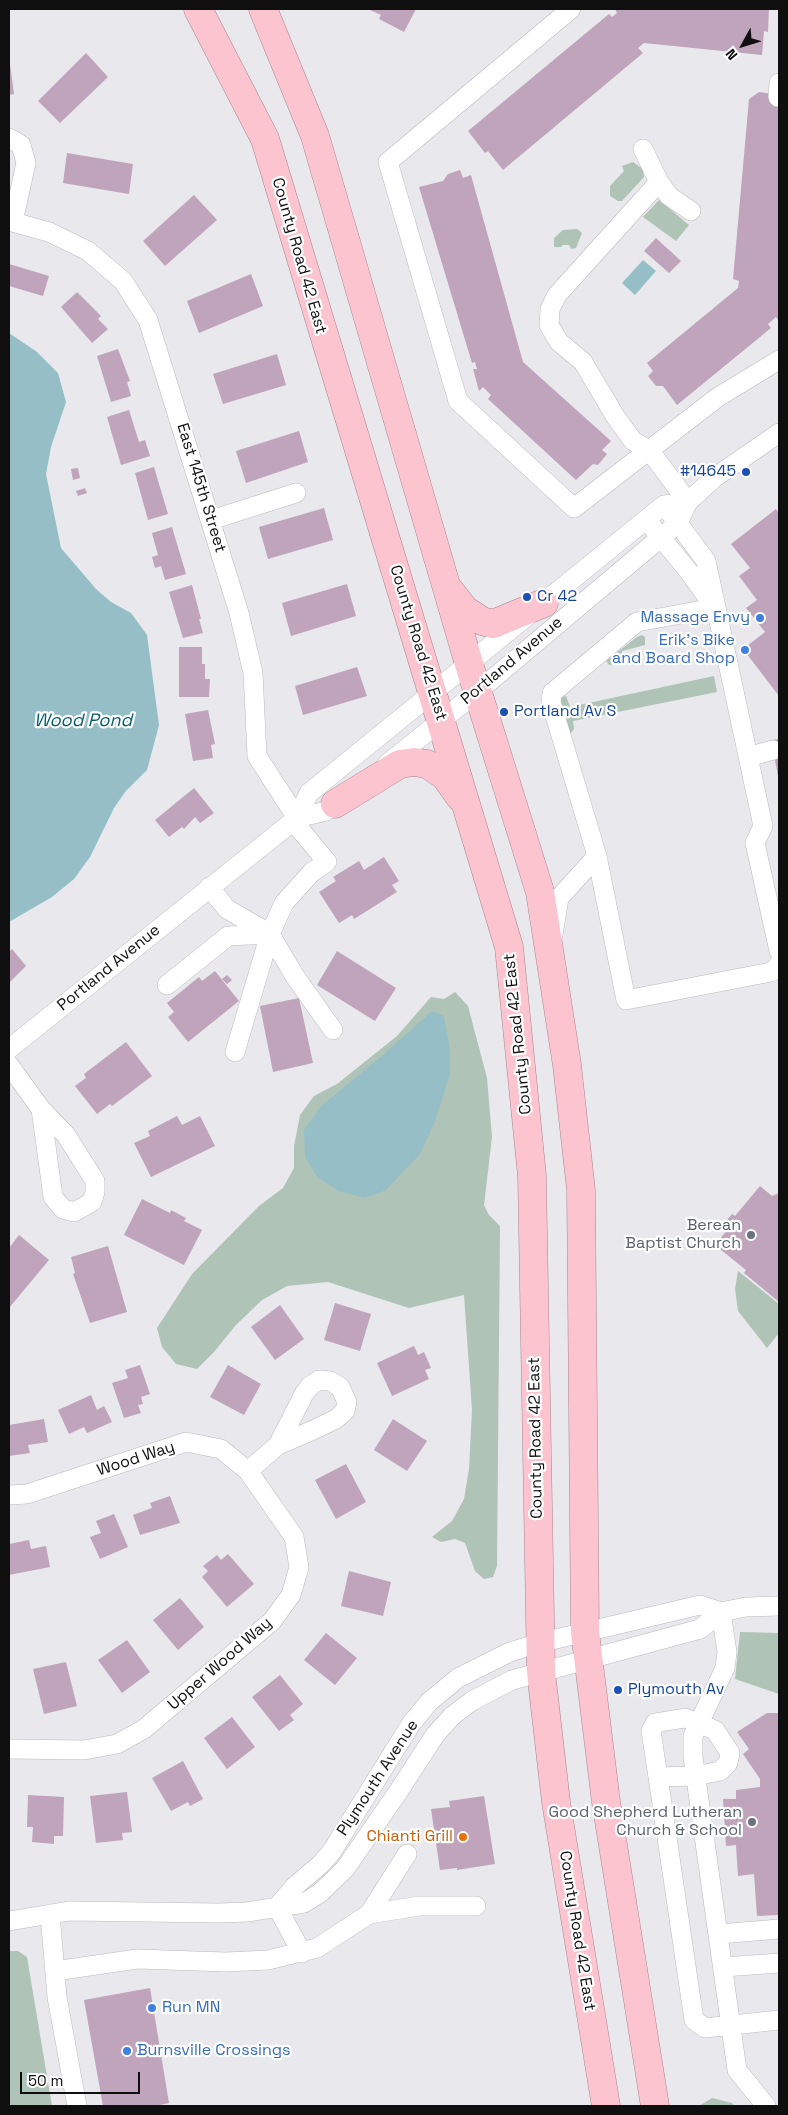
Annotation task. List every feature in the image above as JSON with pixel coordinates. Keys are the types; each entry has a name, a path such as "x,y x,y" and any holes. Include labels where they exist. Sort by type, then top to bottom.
{"highway":[{"name":"County Road 42 East","path":"198,9 265,139 509,947 532,1176 541,1672 556,1802 606,2106"},
{"path":"264,9 315,136 477,692 540,892 567,1065 581,1190 585,1632 606,1802 655,2106"},
{"path":"445,584 465,610 482,621 493,624 544,603"},
{"path":"335,804 400,764 414,762 428,764 445,776 469,813"}],"street":[{"path":"571,9 388,162 458,401 574,508 718,397 779,360"},
{"name":"East 145th Street","path":"9,138 21,145 26,163 11,222 49,232 88,251 123,281 148,320 239,613 253,673 257,756 295,819 327,862 312,872 284,903 270,934"},
{"path":"643,149 659,182 669,196 691,211"},
{"path":"659,182 557,295 550,309 549,326 559,342 583,362 615,416 633,441 650,450 688,502 664,505"},
{"name":"Portland Avenue","path":"295,819 326,811 477,692 678,523 688,502 733,464 777,437"},
{"path":"210,520 296,493"},
{"name":"Portland Avenue","path":"9,1049 295,819 309,794 664,505"},
{"path":"664,505 706,561 714,608 763,826 755,843 779,951"},
{"path":"646,520 690,573 714,608"},
{"path":"714,608 637,622 552,693 551,702 597,856 626,1000 771,972 777,968 779,963"},
{"path":"748,757 773,750"},
{"path":"550,954 559,898 597,856"},
{"path":"209,887 228,909 270,934 294,975 333,1030"},
{"path":"167,986 228,936 270,934"},
{"path":"235,1052 270,934"},
{"path":"9,1065 41,1110 66,1135 95,1181 95,1192 92,1202 74,1212 63,1209 53,1197 41,1110"},
{"name":"Wood Way","path":"9,1495 27,1494 186,1442 221,1449 248,1471"},
{"path":"248,1471 278,1445"},
{"name":"Upper Wood Way","path":"9,1749 84,1750 118,1744 144,1729 272,1621 291,1596 299,1567 294,1537 248,1471"},
{"name":"Plymouth Avenue","path":"277,1906 332,1851 398,1743 429,1702 458,1678 510,1652 539,1643 700,1605 720,1612 779,1606"},
{"path":"720,1612 727,1652 726,1668 693,1736 692,1757 724,1967 737,2070 766,2106"},
{"name":"Plymouth Avenue","path":"9,1921 69,1911 219,1914 247,1912 304,1903 320,1893 345,1869 435,1734 452,1716 491,1689 512,1680 700,1629 720,1612"},
{"path":"658,1777 696,1776 720,1771 728,1763 730,1753 714,1730 685,1718 655,1723 651,1731 694,2020 705,2028 779,2020"},
{"path":"55,1970 137,1959 226,1962 268,1960 317,1948 369,1914 408,1854"},
{"path":"277,1906 302,1952"},
{"path":"369,1914 419,1906 476,1906"},
{"path":"50,1914 57,1997 78,2106"},
{"path":"719,1934 779,1929"},
{"path":"724,1967 779,1963"}],"green space":[{"path":"633,162 643,169 644,177 622,201 618,201 610,196 610,186 624,171 622,166"},
{"path":"659,200 689,225 676,241 643,217"},
{"path":"577,229 582,233 576,248 571,249 569,245 554,247 554,238 563,230"},
{"path":"642,635 645,637 645,645 622,651 624,661 609,665 606,661"},
{"path":"714,676 717,692 573,721 574,729 571,733 568,731 560,702 560,698 566,696 570,707"},
{"path":"455,992 468,1006 487,1078 492,1137 484,1205 489,1215 500,1226 497,1566 493,1577 484,1579 475,1571 465,1543 455,1539 441,1542 432,1537 452,1521 464,1499 469,1469 472,1410 464,1295 409,1308 328,1282 287,1286 262,1300 236,1325 197,1369 176,1364 162,1347 157,1328 192,1274 259,1206 283,1188 294,1168 294,1146 300,1115 314,1096 337,1084 397,1036 431,997 444,999"},
{"path":"738,1271 779,1304 779,1333 767,1348 738,1311 735,1289"},
{"path":"740,1632 779,1633 779,1694 735,1679"},
{"path":"9,1951 18,1951 27,1957 52,2106 9,2106"},
{"path":"712,2098 732,2103 735,2106 699,2106"}],"water":[{"path":"643,260 656,271 635,295 622,283"},
{"name":"Wood Pond","path":"9,333 37,352 58,373 66,402 51,447 46,474 61,548 96,589 111,602 131,613 147,635 159,725 147,770 125,792 114,808 90,857 74,879 52,897 9,922"},
{"path":"432,1011 444,1016 450,1050 450,1074 435,1121 420,1154 386,1190 365,1198 339,1191 317,1177 305,1157 304,1130 321,1106 383,1055"}],"building":[{"path":"368,9 416,9 404,32 379,19 381,15"},
{"path":"615,9 769,9 768,32 764,31 762,55 644,43 638,48 643,53 503,170 488,151 485,153 468,131 609,14 612,17 617,13"},
{"path":"86,53 108,77 60,123 38,101"},
{"path":"9,65 14,94 9,95"},
{"path":"759,92 772,94 779,99 779,321 776,317 768,324 771,328 677,405 663,386 656,386 648,376 653,371 647,363 738,288 739,281 733,279 749,99"},
{"path":"67,153 133,164 129,194 63,183"},
{"path":"460,170 463,178 471,175 523,362 611,441 602,450 607,454 598,465 593,464 576,480 488,399 491,395 483,387 479,391 473,369 477,369 475,362 472,363 419,187 443,181 448,174"},
{"path":"194,195 217,220 165,266 143,241"},
{"path":"656,238 681,261 669,273 644,251"},
{"path":"9,264 49,276 43,296 9,286"},
{"path":"251,274 263,306 199,333 187,301"},
{"path":"77,292 101,316 98,319 108,329 92,343 61,307"},
{"path":"118,349 130,381 127,382 131,396 111,402 97,356"},
{"path":"277,354 286,385 223,404 213,374"},
{"path":"129,410 139,442 145,440 150,456 121,465 107,417"},
{"path":"299,431 308,462 246,483 236,451"},
{"path":"154,467 168,514 148,520 135,473"},
{"path":"78,468 80,478 73,480 71,469"},
{"path":"85,488 87,493 78,496 76,491"},
{"path":"324,508 333,540 268,559 259,527"},
{"path":"776,509 779,513 779,696 743,649 765,632 746,608 757,600 739,576 750,568 731,544"},
{"path":"172,527 186,574 165,580 161,566 155,568 152,557 158,555 152,533"},
{"path":"347,584 356,616 291,636 282,603"},
{"path":"192,585 203,633 183,638 169,592"},
{"path":"179,647 202,647 202,664 205,664 205,679 210,679 209,697 179,697"},
{"path":"357,667 367,696 303,715 295,686"},
{"path":"208,710 215,744 211,745 213,758 193,761 185,714"},
{"path":"779,739 779,776 778,776 771,740"},
{"path":"194,788 214,813 200,823 195,817 184,829 182,827 169,837 155,820"},
{"path":"384,857 399,881 392,885 397,892 354,919 352,915 339,923 319,892 336,881 333,877 359,861 364,870"},
{"path":"12,949 26,966 9,983 9,952"},
{"path":"337,951 396,988 375,1021 317,985"},
{"path":"215,971 239,1001 188,1042 168,1017 174,1012 167,1003 199,977 202,981"},
{"path":"227,975 232,980 227,984 222,979"},
{"path":"299,998 313,1063 273,1072 260,1006"},
{"path":"126,1042 152,1076 112,1106 110,1104 97,1114 75,1086 86,1078 84,1074"},
{"path":"177,1116 182,1125 200,1116 215,1146 151,1177 134,1143 150,1136 148,1131"},
{"name":"Berean Baptist Church","path":"760,1186 772,1196 779,1193 779,1302 744,1273 746,1270 715,1245 732,1224 727,1220 732,1214 735,1216"},
{"path":"142,1199 170,1213 171,1210 186,1218 184,1221 202,1230 184,1265 124,1235"},
{"path":"19,1235 49,1260 9,1308 9,1248"},
{"path":"108,1246 127,1312 90,1323 73,1274 75,1273 71,1257"},
{"path":"335,1303 371,1314 360,1351 324,1340"},
{"path":"280,1305 304,1339 275,1360 251,1327"},
{"path":"414,1346 418,1355 424,1352 431,1368 425,1370 429,1379 392,1396 377,1363"},
{"path":"140,1365 150,1394 141,1397 143,1404 138,1405 141,1413 124,1418 112,1383 128,1378 125,1370"},
{"path":"228,1365 261,1384 244,1415 210,1397"},
{"path":"91,1395 97,1410 104,1406 112,1422 87,1433 84,1427 69,1434 58,1410"},
{"path":"44,1419 48,1442 28,1445 30,1453 9,1456 9,1425"},
{"path":"393,1419 427,1441 407,1471 374,1450"},
{"path":"346,1464 366,1502 336,1519 315,1480"},
{"path":"170,1496 180,1523 140,1535 133,1515 152,1508 150,1503"},
{"path":"114,1514 128,1547 100,1559 90,1537 101,1533 96,1521"},
{"path":"29,1540 31,1549 46,1546 50,1567 9,1575 9,1544"},
{"path":"228,1554 254,1584 227,1607 202,1577 208,1571 203,1566 217,1555 221,1560"},
{"path":"349,1571 391,1582 383,1616 341,1606"},
{"path":"180,1598 204,1627 178,1650 153,1620"},
{"path":"326,1633 357,1658 335,1685 304,1660"},
{"path":"127,1640 150,1672 122,1693 98,1660"},
{"path":"66,1662 77,1706 44,1714 33,1669"},
{"path":"280,1675 303,1704 290,1715 294,1720 279,1731 252,1697"},
{"name":"Good Shepherd Lutheran Church & School","path":"767,1713 779,1713 779,1915 757,1916 754,1874 738,1876 736,1845 726,1846 723,1799 736,1799 736,1790 760,1787 760,1779 743,1754 749,1749 737,1732"},
{"path":"232,1717 255,1747 227,1769 204,1738"},
{"path":"183,1761 203,1799 190,1806 188,1802 171,1811 152,1778"},
{"path":"127,1792 132,1832 122,1833 123,1840 96,1843 90,1796"},
{"path":"28,1795 64,1797 63,1836 54,1836 54,1844 32,1842 33,1827 27,1827"},
{"name":"Chianti Grill","path":"484,1796 495,1864 457,1870 457,1868 440,1870 431,1809 450,1807 449,1801"},
{"name":"Burnsville Crossings","path":"150,1988 169,2103 155,2106 103,2106 84,2000"}],"place":[{"name":"#14645","path":"746,472"},
{"name":"Cr 42","path":"527,597"},
{"name":"Massage Envy","path":"760,618"},
{"name":"Erik's Bike and Board Shop","path":"745,650"},
{"name":"Portland Av S","path":"504,712"},
{"name":"Berean Baptist Church","path":"751,1235"},
{"name":"Plymouth Av","path":"618,1690"},
{"name":"Good Shepherd Lutheran Church & School","path":"752,1822"},
{"name":"Chianti Grill","path":"463,1837"},
{"name":"Run MN","path":"152,2008"},
{"name":"Burnsville Crossings","path":"127,2051"}]}
